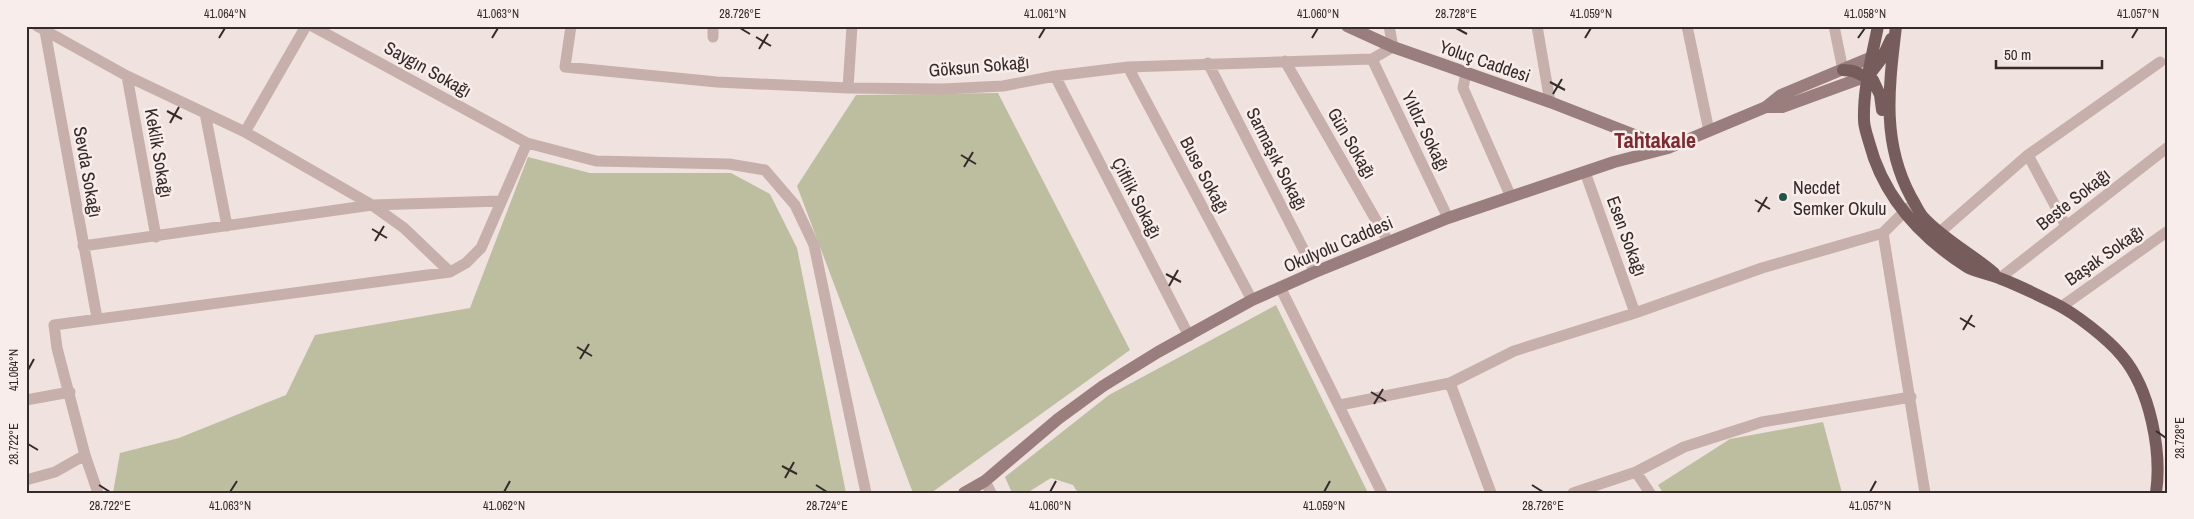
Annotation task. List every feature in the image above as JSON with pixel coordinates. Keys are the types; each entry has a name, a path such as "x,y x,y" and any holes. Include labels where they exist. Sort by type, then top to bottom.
{"main road":[{"path":"1878,26 1867,76 1864,121 1875,163 1894,199 1918,229 1968,268 2000,278 2061,306 2089,326 2123,357 2144,393 2154,432 2159,475 2156,493"},
{"path":"1867,76 1882,58 1895,26"},
{"path":"1895,26 1888,97 1893,155 1922,216 2000,278"},
{"path":"1843,70 1853,71 1873,80 1880,95 1882,119 1892,138"}],"street":[{"path":"245,132 306,26"},
{"name":"Saygın Sokağı","path":"312,26 527,143 596,161 729,164 765,170 795,205 814,245 866,493"},
{"name":"Göksun Sokağı","path":"571,26 566,68 717,82 848,88 943,89 994,86 1128,67 1372,59 1393,47"},
{"path":"848,88 852,26"},
{"name":"Yoluç Caddesi","path":"1347,26 1393,47 1550,102 1668,148"},
{"path":"1389,26 1393,47"},
{"path":"1537,26 1550,102"},
{"path":"1686,26 1709,131"},
{"path":"1834,26 1843,70"},
{"path":"41,29 127,76 245,132 372,205 404,228 450,272"},
{"name":"Sevda Sokağı","path":"41,29 97,318"},
{"path":"1766,107 1781,95 1872,57"},
{"name":"Yıldız Sokağı","path":"1372,59 1448,218"},
{"name":"Gün Sokağı","path":"1286,61 1388,241"},
{"path":"1940,232 2028,155 2160,62"},
{"name":"Sarmaşık Sokağı","path":"1208,63 1315,272"},
{"name":"Buse Sokağı","path":"1128,67 1252,300"},
{"path":"1466,73 1462,88 1511,197"},
{"name":"Keklik Sokağı","path":"127,76 156,237"},
{"name":"Çiftlik Sokağı","path":"1055,76 1189,336"},
{"path":"1766,107 1782,108 1867,76"},
{"name":"Okulyolu Caddesi","path":"964,493 988,487 1058,420 1103,386 1158,352 1252,300 1388,241 1448,218 1585,172 1668,148 1766,107"},
{"path":"204,113 227,226"},
{"path":"98,493 85,455 57,348 54,325 450,272 466,263 481,248 527,143"},
{"name":"Beste Sokağı","path":"2000,278 2168,148"},
{"path":"2028,155 2066,226"},
{"name":"Esen Sokağı","path":"1585,172 1636,313"},
{"path":"83,246 372,205 501,201"},
{"path":"1340,405 1450,383 1514,351 1636,313 1762,268 1883,233 1914,202"},
{"name":"Başak Sokağı","path":"2061,306 2168,231"},
{"path":"1883,233 1925,493"},
{"path":"1280,287 1382,493"},
{"path":"1450,383 1491,493"},
{"path":"26,400 70,392"},
{"path":"1573,493 1636,472 1684,448 1762,422 1910,397"},
{"path":"26,480 56,472 85,455"},
{"path":"1636,472 1650,493"}],"green space":[{"path":"998,93 1130,350 931,493 913,493 797,186 856,95"},
{"path":"528,157 590,173 731,173 770,194 797,248 846,493 113,493 120,453 179,438 286,395 315,335 470,308"},
{"path":"1276,305 1368,493 1078,493 1073,485 1051,478 1027,493 1012,493 1005,477 1109,395"},
{"path":"1823,422 1842,493 1663,493 1658,485 1730,439"}],"place":[{"name":"Necdet Semker Okulu","path":"1783,197"}],"district":[{"name":"Tahtakale","path":"1655,140"}]}
